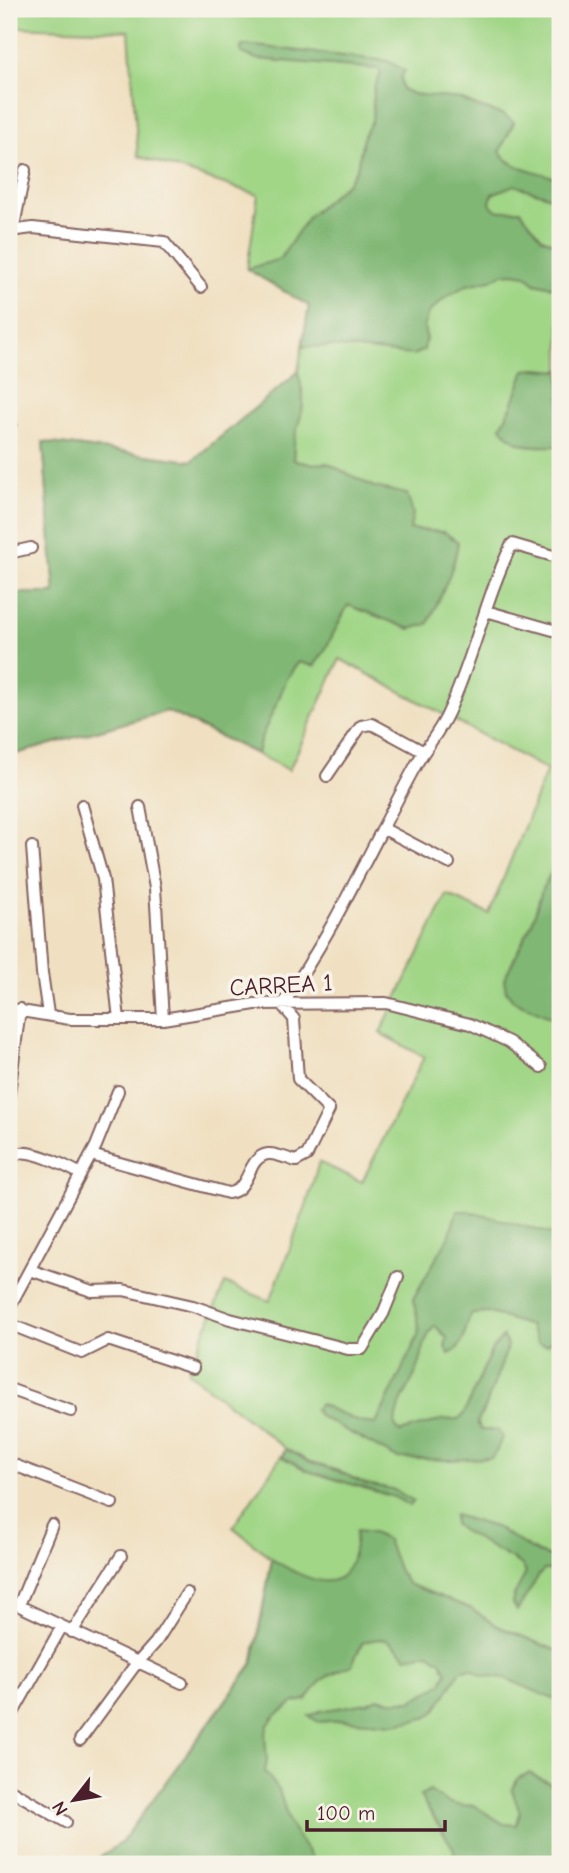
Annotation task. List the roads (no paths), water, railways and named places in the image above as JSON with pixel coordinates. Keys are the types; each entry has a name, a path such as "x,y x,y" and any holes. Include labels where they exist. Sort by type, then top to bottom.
{"street":[{"path":"25,170 11,231 33,228 164,242 201,287"},
{"path":"91,1155 228,1193 235,1192 245,1184 255,1163 261,1157 268,1154 296,1161 307,1155 329,1110 298,1079 294,1019 282,1005 300,979 424,752 447,716 466,672 498,573 512,544 560,558"},
{"path":"9,553 31,548"},
{"path":"486,611 560,632"},
{"path":"327,776 361,726 372,724 424,752"},
{"path":"82,805 103,879 119,1019"},
{"path":"140,807 155,888 163,1019"},
{"path":"384,829 449,863"},
{"path":"32,847 48,1014"},
{"name":"CARREA 1","path":"14,1009 70,1019 163,1019 255,1004 386,1003 470,1024 509,1042 541,1067"},
{"path":"9,1094 14,1009"},
{"path":"9,1308 91,1155 118,1091"},
{"path":"9,1159 18,1153 30,1154 67,1166 81,1174"},
{"path":"30,1270 92,1291 123,1290 193,1306 230,1319 348,1349 362,1349 383,1314 398,1277"},
{"path":"9,1324 82,1353 108,1340 193,1368"},
{"path":"9,1389 71,1411"},
{"path":"9,1463 111,1503"},
{"path":"52,1525 14,1603 182,1683"},
{"path":"9,1720 67,1630 121,1556"},
{"path":"80,1741 156,1642 187,1593"},
{"path":"9,1789 66,1822"}]}
